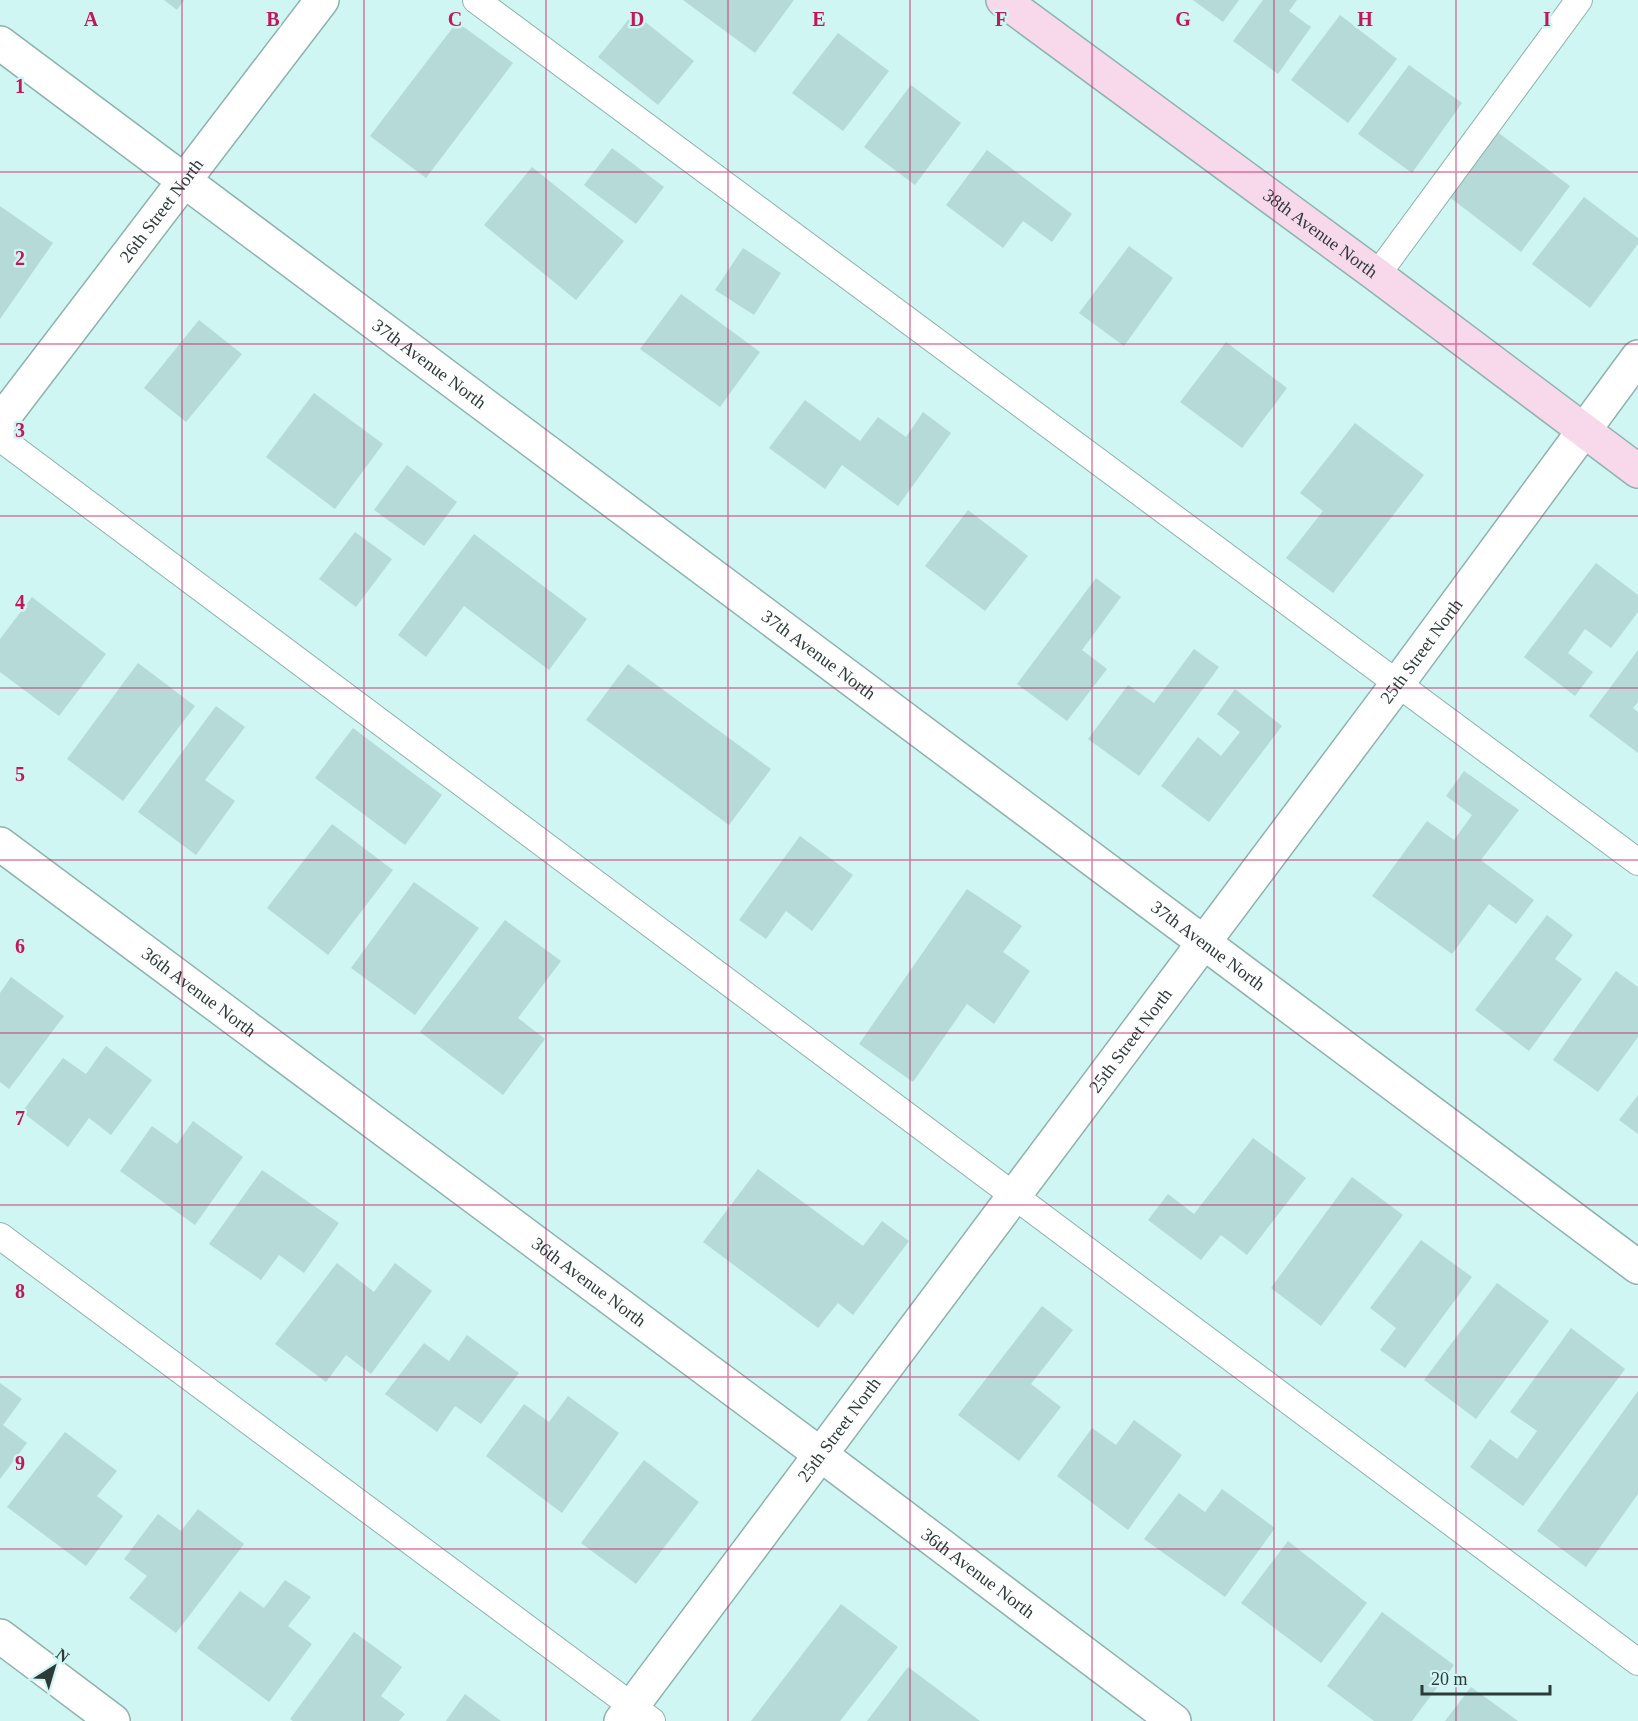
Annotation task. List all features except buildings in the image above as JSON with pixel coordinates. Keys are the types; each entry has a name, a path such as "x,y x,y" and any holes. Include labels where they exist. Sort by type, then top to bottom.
{"main road":[{"name":"38th Avenue North","path":"1003,0 1377,274 1638,471"}],"street":[{"name":"26th Street North","path":"0,422 187,180 322,0"},
{"name":"37th Avenue North","path":"0,43 187,180 1638,1267"},
{"name":"25th Street North","path":"635,1716 820,1454 1398,683 1582,430 1638,357"},
{"name":"36th Avenue North","path":"0,844 820,1454 1174,1721"},
{"path":"0,1636 112,1721"}],"lane":[{"path":"476,0 1638,862"},
{"path":"1377,274 1568,4"},
{"path":"0,438 1638,1662"},
{"path":"0,1236 635,1716"}]}
